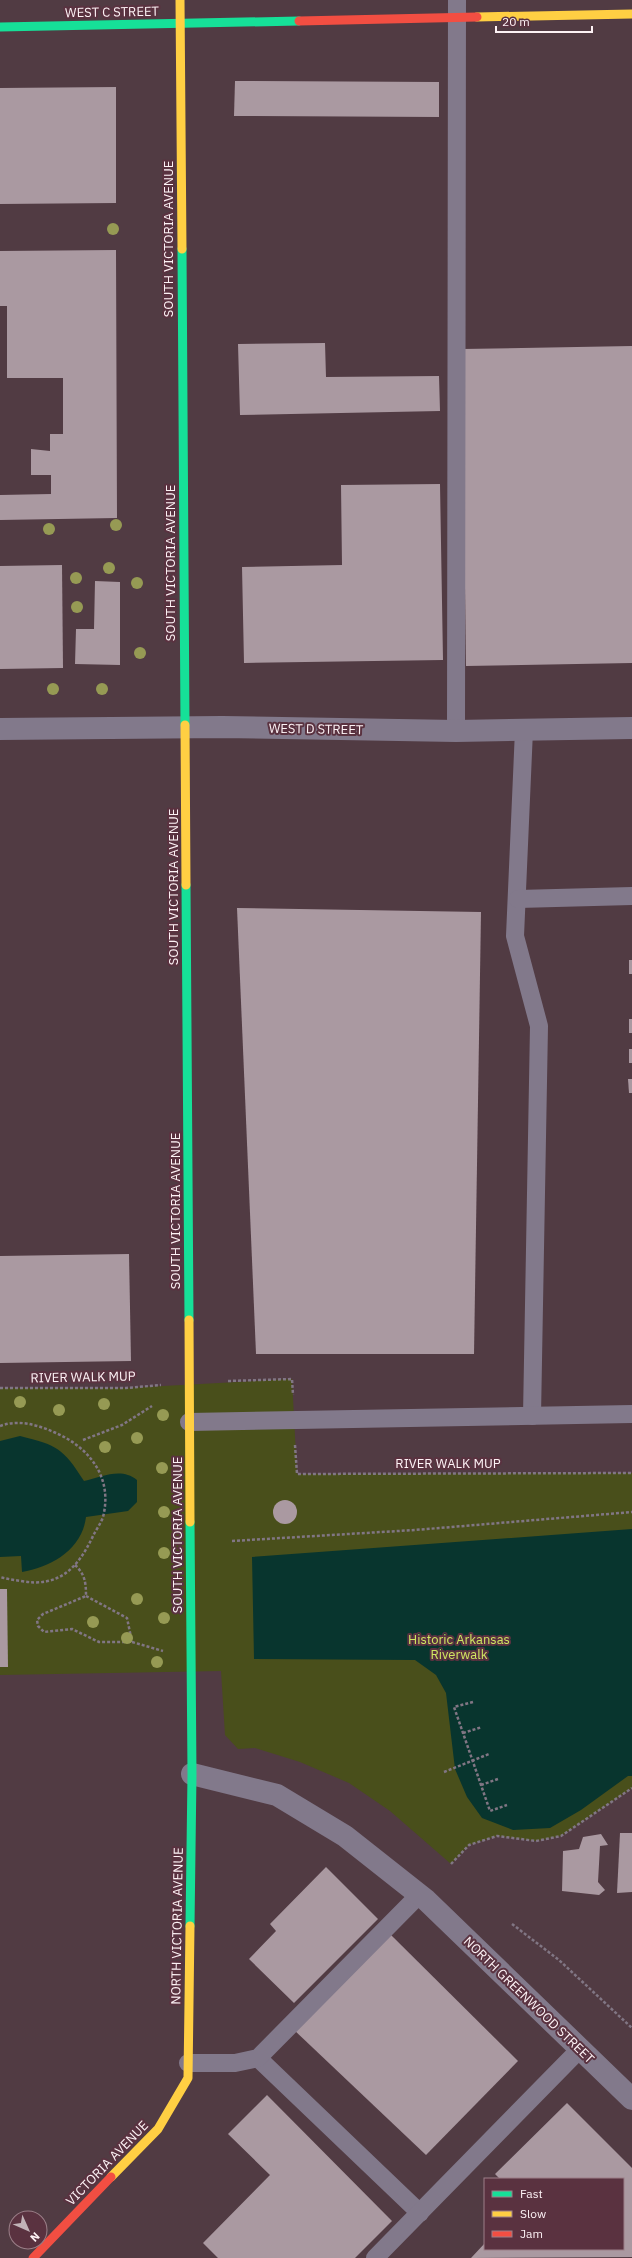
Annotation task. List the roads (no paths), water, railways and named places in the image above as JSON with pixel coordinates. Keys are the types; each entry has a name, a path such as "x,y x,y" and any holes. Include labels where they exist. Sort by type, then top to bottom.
{"street":[{"name":"SOUTH VICTORIA AVENUE","path":"180,0 192,1774"},
{"name":"WEST C STREET","path":"0,27 632,14"},
{"name":"WEST D STREET","path":"0,729 185,728 456,731 632,728"},
{"name":"NORTH GREENWOOD STREET","path":"192,1774 277,1795 345,1836 422,1898 632,2099"},
{"name":"NORTH VICTORIA AVENUE","path":"188,2071 192,1774"},
{"name":"VICTORIA AVENUE","path":"33,2258 158,2129 188,2071"}],"lane":[{"path":"456,731 457,0"},
{"path":"524,730 518,899 515,936 539,1026 532,1416"},
{"path":"518,899 632,896"},
{"path":"189,1422 632,1414"},
{"path":"188,2071 235,2064 258,2058 422,1898"},
{"path":"382,2256 420,2213 580,2049"},
{"path":"258,2058 420,2213"}],"park label":[{"name":"Historic Arkansas Riverwalk","path":"459,1646"}]}
